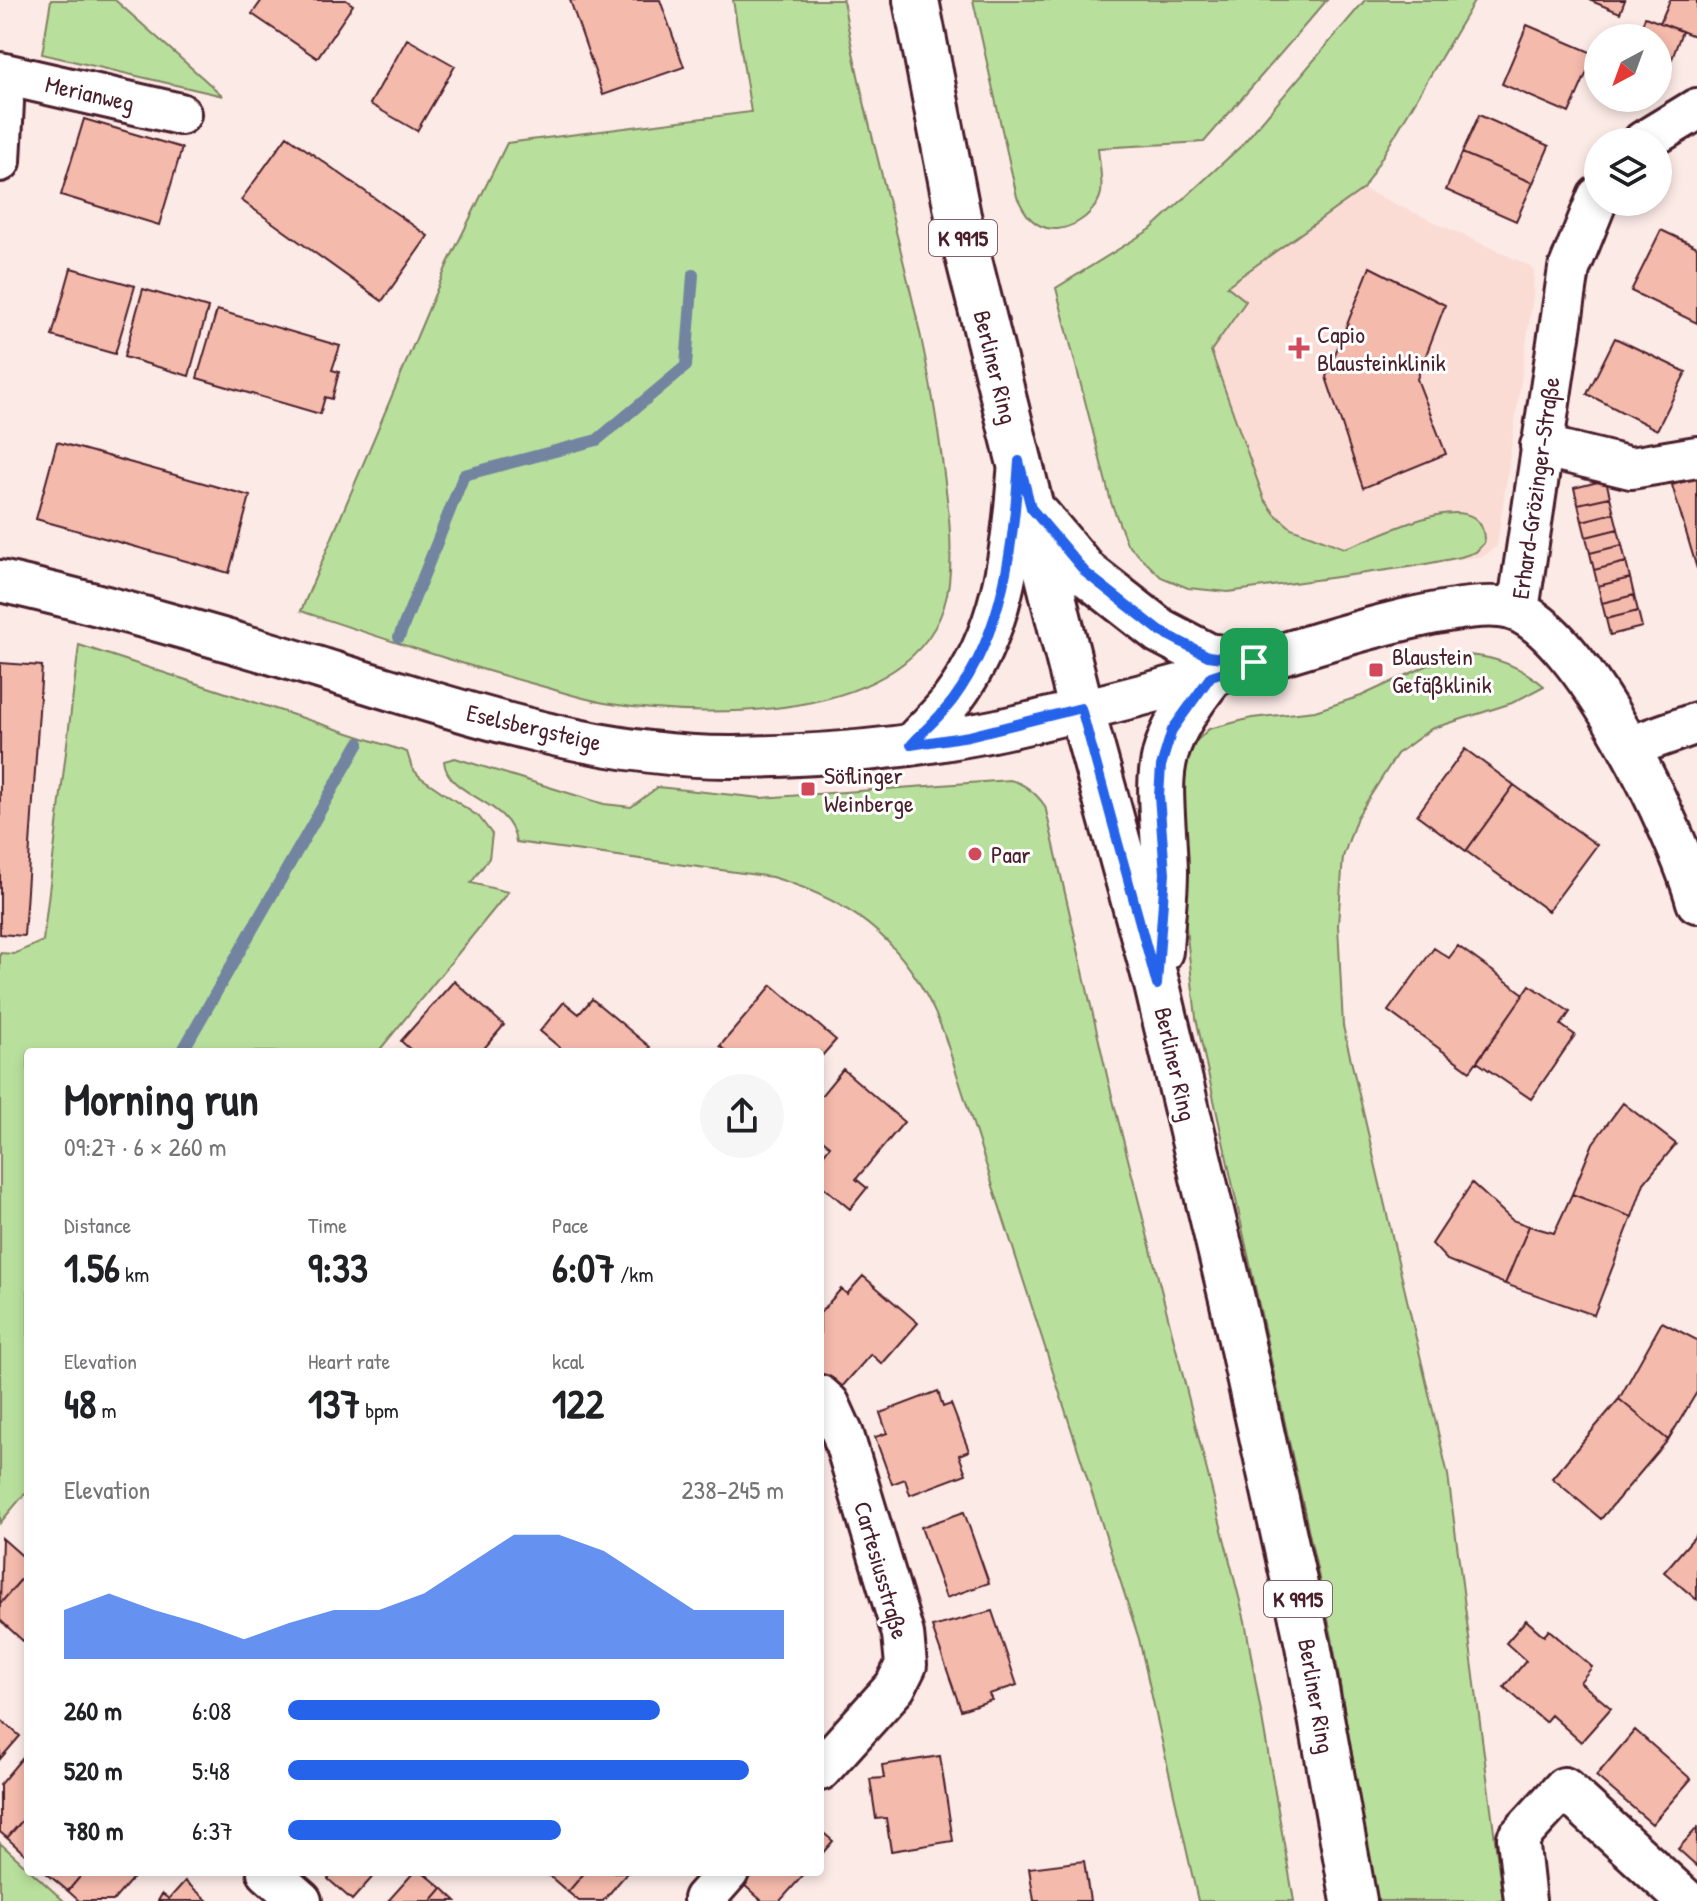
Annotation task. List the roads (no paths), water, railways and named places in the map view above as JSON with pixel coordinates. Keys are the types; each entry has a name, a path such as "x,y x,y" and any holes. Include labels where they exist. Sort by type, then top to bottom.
{"main road":[{"name":"Berliner Ring","path":"916,0 958,216 1081,708 1157,985 1308,1645 1354,1901"},
{"path":"1031,508 1086,573 1160,631 1208,656 1254,662"},
{"path":"1157,985 1165,873 1159,796 1161,766 1172,730 1211,676"}],"street":[{"name":"Merianweg","path":"0,73 180,114"},
{"path":"0,84 3,102 0,161"},
{"path":"1666,128 1697,109"},
{"name":"Erhard-Grözinger-Straße","path":"1211,676 1474,605 1518,610 1569,269 1590,216"},
{"path":"1541,446 1631,468 1697,457"},
{"path":"911,745 953,700 989,637 1003,596 1013,540 1019,461"},
{"name":"Eselsbergsteige","path":"0,581 259,649 568,739 730,757 845,752 969,736 1211,676"},
{"path":"1518,610 1544,627 1565,651 1629,747 1670,831 1697,902"},
{"path":"1629,747 1697,723"},
{"name":"Cartesiusstraße","path":"824,1400 843,1435 903,1634 906,1665 895,1687 824,1766"},
{"path":"1525,1901 1518,1838 1564,1788 1687,1901"},
{"path":"273,1876 301,1901"},
{"path":"707,1901 704,1899 724,1876"}],"waterway":[{"path":"399,637 464,475 597,440 686,366 693,275"},
{"path":"184,1048 359,743"}],"place":[{"name":"Capio Blausteinklinik","path":"1299,348"},
{"name":"Blaustein Gefäßklinik","path":"1376,670"},
{"name":"Söflinger Weinberge","path":"808,789"},
{"name":"Paar","path":"975,854"}]}
